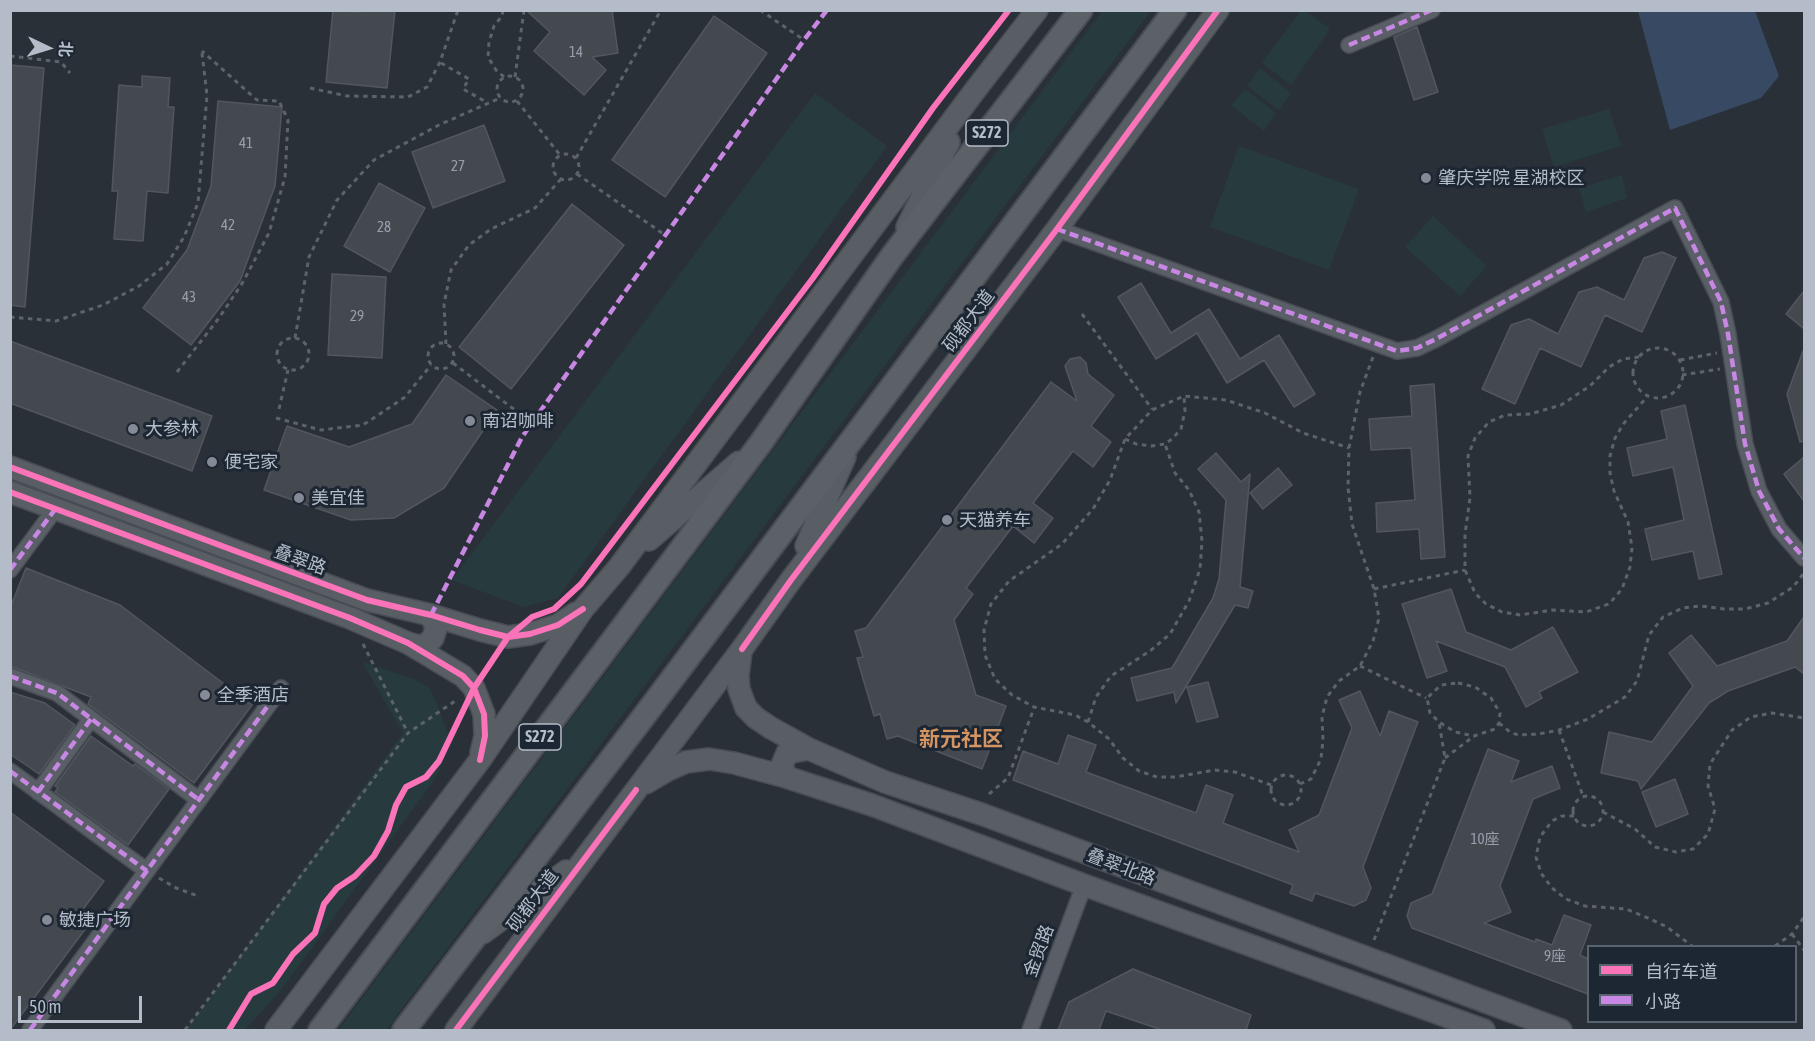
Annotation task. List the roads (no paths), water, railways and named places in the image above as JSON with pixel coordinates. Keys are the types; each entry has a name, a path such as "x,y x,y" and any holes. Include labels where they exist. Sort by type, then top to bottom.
{"main road":[{"name":"S272","path":"320,1030 760,444 892,256 1081,10"},
{"name":"砚都大道","path":"404,1030 1175,10"}],"street":[{"path":"276,1030 480,760 583,609 619,567 1037,10"},
{"name":"砚都大道","path":"456,1030 742,649 791,580 1057,229 1218,10"},
{"path":"1349,45 1432,10"},
{"path":"892,256 973,93"},
{"path":"1057,229 1397,351 1417,348 1436,339 1675,208 1721,302 1745,444 1759,491 1779,529 1804,558"},
{"path":"791,580 854,436"},
{"path":"619,567 760,444"},
{"name":"叠翠路","path":"10,467 367,600 508,636 530,634 558,625 583,609"},
{"name":"叠翠路","path":"10,492 350,618 408,643 463,676 474,688 484,714 485,736 480,760"},
{"path":"10,570 56,508"},
{"path":"408,643 423,646 433,638 436,628 431,615"},
{"name":"叠翠北路","path":"742,649 738,675 739,689 746,708 771,728 809,749 885,782 984,815 1561,1030"},
{"path":"10,676 57,693 199,800"},
{"path":"30,1030 281,688"},
{"path":"38,792 91,719"},
{"path":"786,777 782,765 787,753 809,749"},
{"name":"叠翠北路","path":"636,790 668,770 686,762 709,759 786,777 872,805 1084,885 1484,1030"},
{"path":"10,771 147,872"},
{"path":"471,942 585,857"},
{"name":"金贸路","path":"1030,1030 1084,885"}],"water":[{"path":"1638,11 1755,11 1779,76 1761,98 1670,130"}],"place":[{"name":"肇庆学院 星湖校区","path":"1426,178"},
{"name":"南诏咖啡","path":"470,421"},
{"name":"大参林","path":"133,429"},
{"name":"便宅家","path":"212,462"},
{"name":"美宜佳","path":"299,498"},
{"name":"天猫养车","path":"947,520"},
{"name":"全季酒店","path":"205,695"},
{"name":"敏捷广场","path":"47,920"}],"district":[{"name":"新元社区","path":"961,739"}]}
